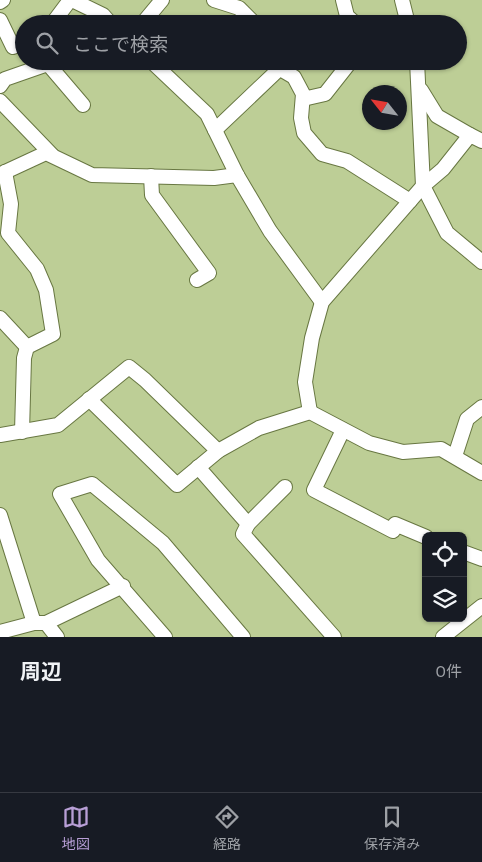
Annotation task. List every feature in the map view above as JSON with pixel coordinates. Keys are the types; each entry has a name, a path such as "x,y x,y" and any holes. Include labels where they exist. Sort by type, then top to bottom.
{"street":[{"path":"59,15 71,0 101,15"},
{"path":"150,15 162,0"},
{"path":"214,0 239,8 246,15"},
{"path":"342,0 347,15"},
{"path":"402,0 406,15"},
{"path":"0,20 13,47 15,46"},
{"path":"0,86 5,79 31,70"},
{"path":"54,70 83,105"},
{"path":"161,70 207,114 237,175 270,231 322,302"},
{"path":"215,130 271,70"},
{"path":"282,70 294,77 303,94 301,118 304,133 322,154 347,162 410,201"},
{"path":"303,99 325,94 344,70"},
{"path":"418,70 423,186 447,233 482,262"},
{"path":"310,412 305,382 312,338 322,302 423,186 476,138 437,116 419,85"},
{"path":"0,101 52,156"},
{"path":"22,432 24,358 27,347 53,334 46,290 37,269 8,233 11,204 2,170 46,153 92,175 214,178 237,175"},
{"path":"151,176 152,195 210,273 198,280"},
{"path":"0,214 11,204"},
{"path":"0,318 27,347"},
{"path":"0,435 58,425 129,367 218,450"},
{"path":"89,399 177,485 218,450 259,428 310,412 369,443 402,452 441,449 482,473"},
{"path":"455,456 467,419 482,407"},
{"path":"344,430 314,490 393,531 395,524 422,535"},
{"path":"198,467 248,524"},
{"path":"165,637 123,586 98,560 60,494 92,484 163,544 243,637"},
{"path":"285,487 248,524 243,534 334,637"},
{"path":"0,515 40,623 57,637"},
{"path":"467,553 482,559"},
{"path":"0,632 40,623 123,586"},
{"path":"449,635 482,606"}]}
